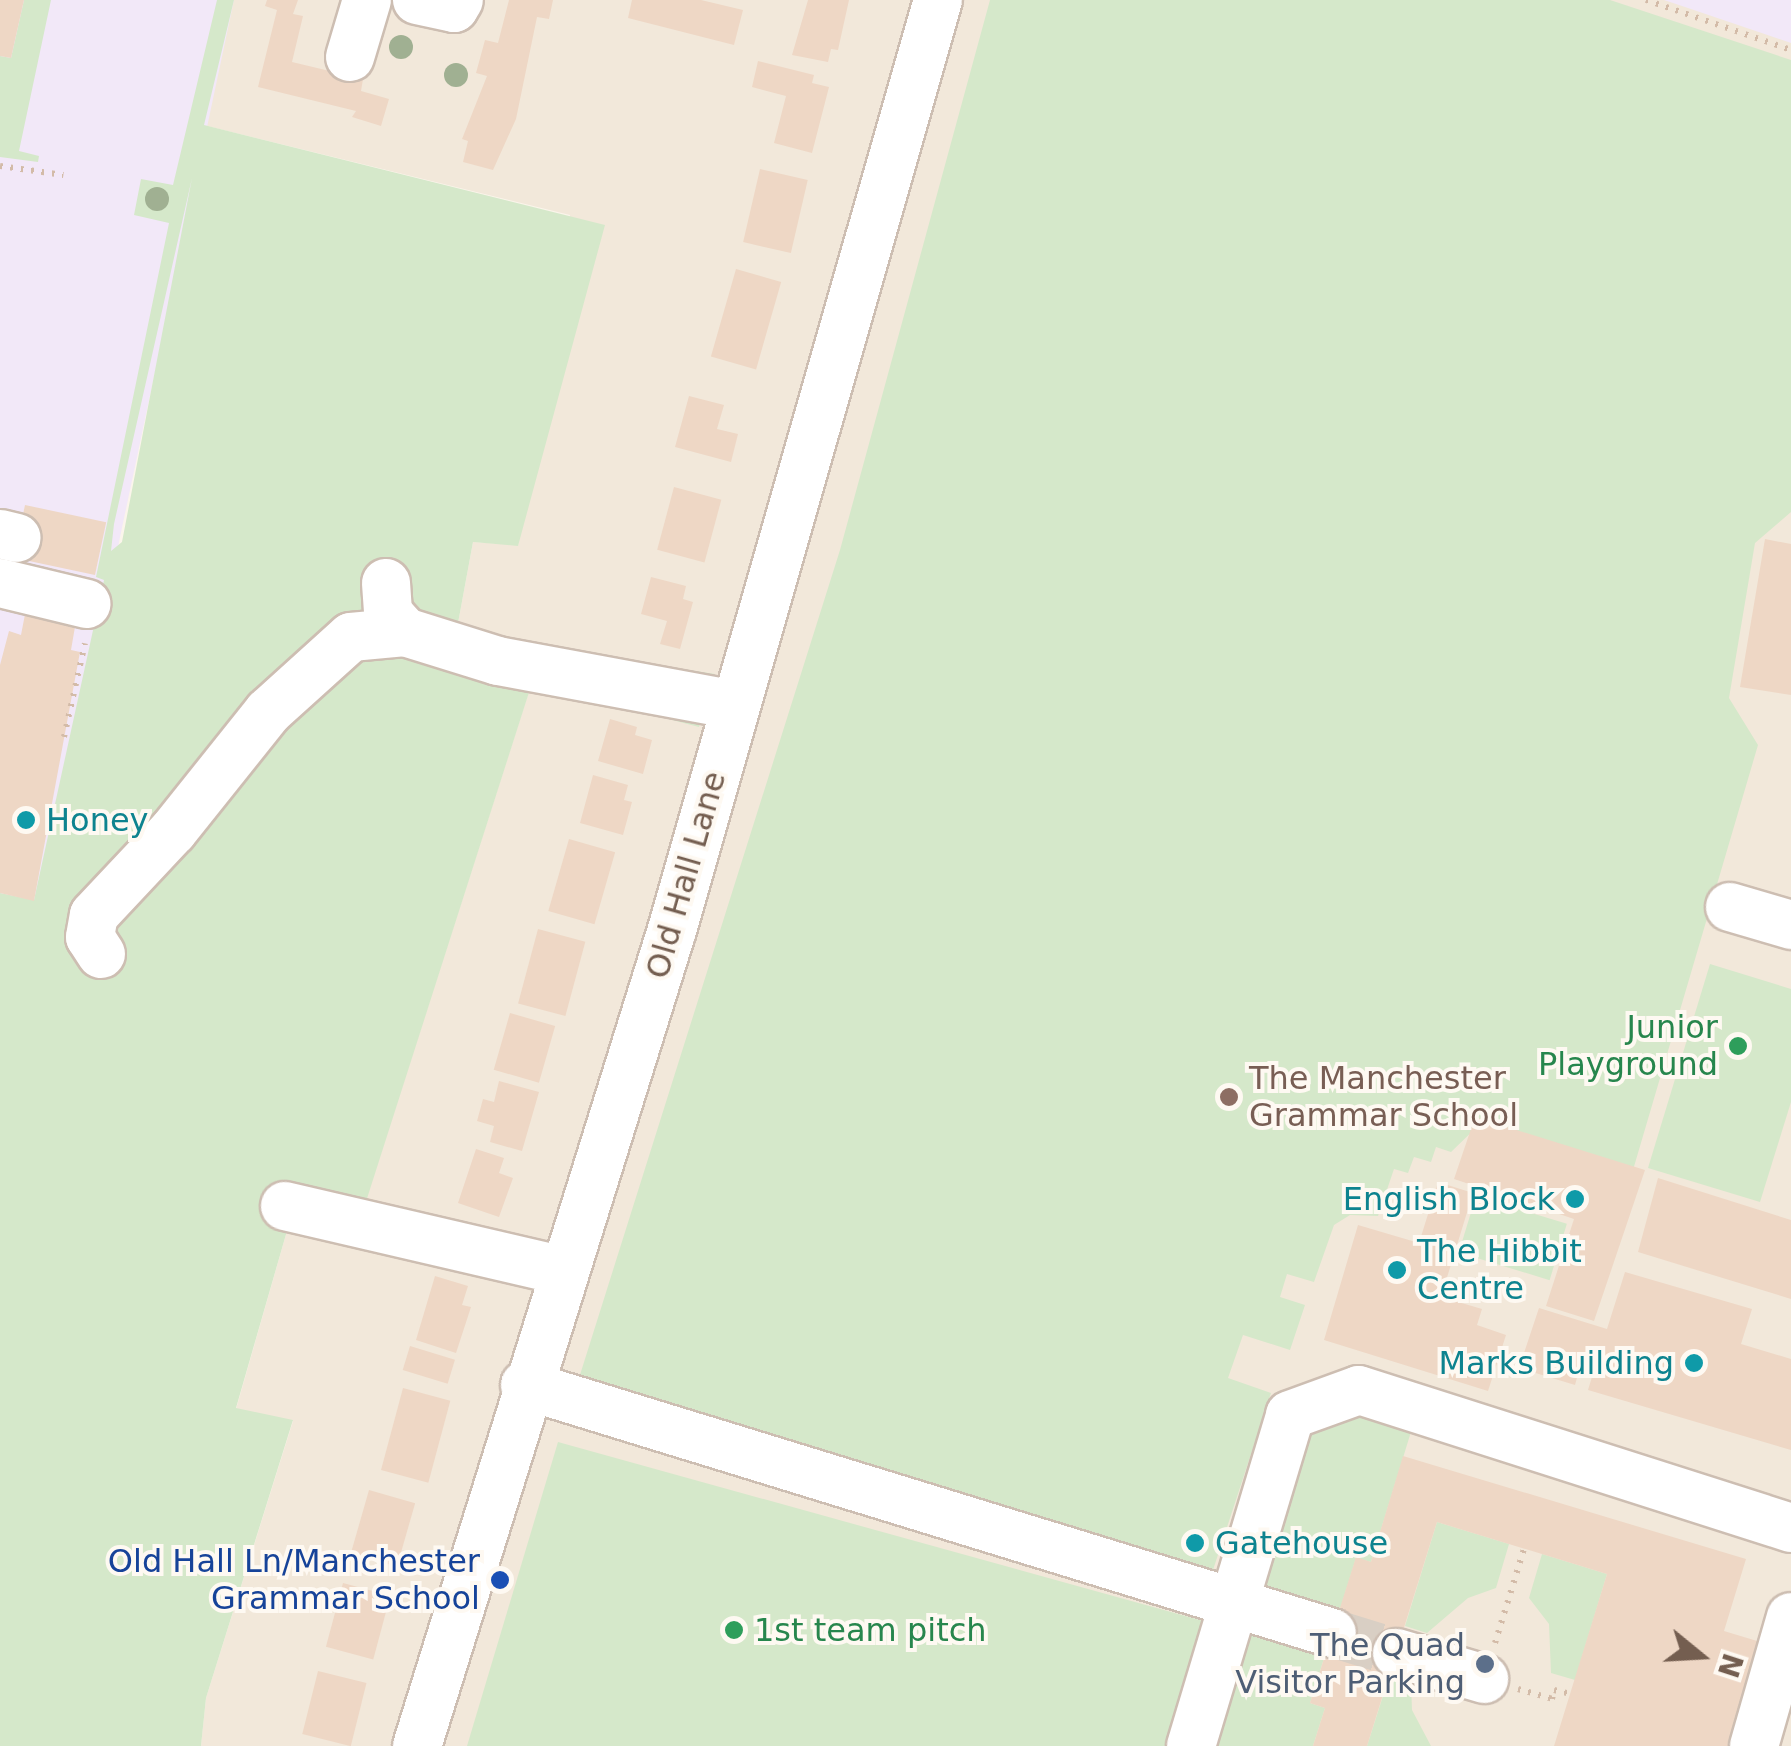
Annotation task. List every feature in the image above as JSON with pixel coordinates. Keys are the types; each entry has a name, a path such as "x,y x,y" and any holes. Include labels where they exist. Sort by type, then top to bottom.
{"street":[{"path":"350,57 368,0"},
{"path":"417,0 454,8 459,0"},
{"name":"Old Hall Lane","path":"418,1746 525,1385 736,705 938,0"},
{"path":"0,583 87,604"},
{"path":"386,583 388,614 405,632"},
{"path":"102,954 90,936 94,916 268,712 351,637 405,632 498,661 736,705"},
{"path":"1730,907 1791,925"},
{"path":"285,1206 562,1270"},
{"path":"525,1385 1332,1633"},
{"path":"1191,1746 1290,1416 1359,1390 1791,1528"},
{"path":"1754,1746 1791,1618"},
{"path":"1396,1653 1484,1679"}],"path":[{"path":"1646,0 1791,50"},
{"path":"0,166 63,175"},
{"path":"64,737 92,614 87,604"},
{"path":"1524,1548 1484,1679 1552,1699 1554,1690 1570,1694"}],"shaded area":[{"name":"The Manchester Grammar School","path":"0,0 1791,0 1791,1746 201,1746 206,1698 293,1421 236,1409 291,1217 362,1212 532,682 715,675 456,634 473,542 518,545 570,215 203,125"},
{"path":"0,0 234,0 119,542 49,927 0,916"},
{"path":"1664,0 1791,0 1791,43 1685,7"}],"green space":[{"path":"24,0 51,0 19,151 39,156 38,162 0,157 0,56 11,58"},
{"path":"217,0 234,0 204,125 605,225 518,546 473,542 456,634 715,674 699,727 532,683 363,1211 291,1217 236,1408 293,1420 206,1698 201,1746 0,1746 0,893 34,900 104,580 96,577 169,223 134,215 141,179 173,185","holes":["192,178 122,542 111,551"]},
{"name":"The Manchester Grammar School","path":"990,0 1610,0 1791,60 1791,512 1755,543 1729,698 1758,745 1633,1170 1481,1123 1451,1152 1436,1147 1431,1162 1414,1157 1408,1173 1394,1169 1378,1216 1350,1215 1334,1225 1314,1282 1287,1274 1280,1297 1305,1305 1290,1350 1243,1335 1228,1378 1271,1393 1213,1570 579,1378 840,550"},
{"name":"Junior Playground","path":"1710,964 1791,989 1791,1102 1760,1202 1648,1168"},
{"path":"1476,1196 1567,1224 1550,1280 1459,1252"},
{"path":"1354,1404 1414,1422 1371,1562 1356,1558 1338,1616 1262,1593 1304,1421"},
{"path":"558,1442 1207,1622 1169,1746 467,1746"},
{"path":"1437,1522 1509,1544 1496,1588 1468,1598 1427,1633 1405,1626"},
{"path":"1542,1554 1607,1574 1575,1680 1551,1673 1549,1624 1529,1598"},
{"path":"1252,1629 1326,1652 1310,1703 1325,1708 1313,1746 1206,1746 1242,1633"},
{"path":"1389,1677 1411,1684 1412,1710 1431,1746 1367,1746"}],"building":[{"path":"0,0 24,0 11,58 0,56"},
{"path":"267,0 298,0 293,14 303,16 292,62 363,79 361,91 389,99 381,126 352,117 356,111 258,87 277,10 265,6"},
{"path":"509,0 553,0 549,19 537,17 516,119 493,170 463,162 468,141 462,139 487,76 476,73 485,40 498,43"},
{"path":"632,0 701,0 743,10 734,45 628,18"},
{"path":"808,0 849,0 838,50 831,49 828,62 792,55"},
{"path":"758,61 814,75 812,83 829,87 812,153 774,143 786,96 752,87"},
{"path":"760,169 808,180 791,253 743,242"},
{"path":"736,269 781,282 756,369 711,356"},
{"path":"689,396 724,405 717,429 738,434 731,462 675,447"},
{"path":"674,487 721,500 705,562 657,550"},
{"path":"25,505 106,522 95,575 14,558"},
{"path":"1765,539 1791,544 1791,695 1740,687"},
{"path":"651,577 686,586 683,599 693,602 680,649 660,644 667,621 641,614"},
{"name":"Honey","path":"26,609 76,621 71,650 80,652 34,901 0,893 0,665 9,631 21,635"},
{"path":"610,719 637,727 635,735 652,740 643,774 598,761"},
{"path":"593,775 628,785 624,800 632,802 623,835 580,823"},
{"path":"569,839 615,852 594,924 548,911"},
{"path":"538,929 585,942 565,1016 518,1003"},
{"path":"510,1013 555,1026 539,1083 494,1070"},
{"path":"499,1081 539,1092 522,1151 490,1142 494,1126 477,1121 483,1099 494,1102"},
{"name":"English Block","path":"1475,1117 1645,1170 1594,1321 1546,1306 1574,1219 1454,1179"},
{"path":"476,1149 504,1158 499,1173 513,1178 499,1217 458,1203"},
{"path":"1658,1178 1791,1220 1791,1299 1638,1252"},
{"name":"The Hibbit Centre","path":"1438,1182 1473,1193 1441,1297 1482,1309 1477,1325 1506,1335 1488,1391 1324,1340 1358,1225 1419,1243"},
{"name":"Marks Building","path":"1625,1272 1752,1309 1741,1344 1791,1359 1791,1450 1588,1390 1595,1367 1581,1363 1575,1385 1519,1368 1539,1308 1607,1329"},
{"path":"435,1276 468,1286 462,1305 471,1307 456,1353 416,1340"},
{"path":"410,1346 455,1360 448,1384 403,1370"},
{"path":"403,1388 450,1401 428,1483 381,1470"},
{"path":"1403,1456 1746,1559 1724,1631 1767,1644 1735,1746 1554,1746 1607,1574 1437,1522 1367,1746 1313,1746 1325,1708 1310,1703 1356,1557 1371,1562"},
{"path":"369,1490 415,1503 397,1567 351,1553"},
{"name":"Gatehouse","path":"1195,1530 1207,1542 1195,1554 1183,1542"},
{"path":"343,1583 390,1596 373,1659 326,1647"},
{"path":"318,1671 367,1683 351,1746 302,1734"}],"tunnel":[{"path":"1332,1633 1397,1653"}],"place":[{"name":"Honey","path":"26,820"},
{"name":"Junior Playground","path":"1738,1046"},
{"name":"The Manchester Grammar School","path":"1229,1097"},
{"name":"English Block","path":"1575,1199"},
{"name":"The Hibbit Centre","path":"1397,1270"},
{"name":"Marks Building","path":"1694,1363"},
{"name":"Gatehouse","path":"1195,1543"},
{"name":"Old Hall Ln/Manchester Grammar School","path":"500,1580"},
{"name":"1st team pitch","path":"734,1630"},
{"name":"The Quad Visitor Parking","path":"1485,1664"}]}
